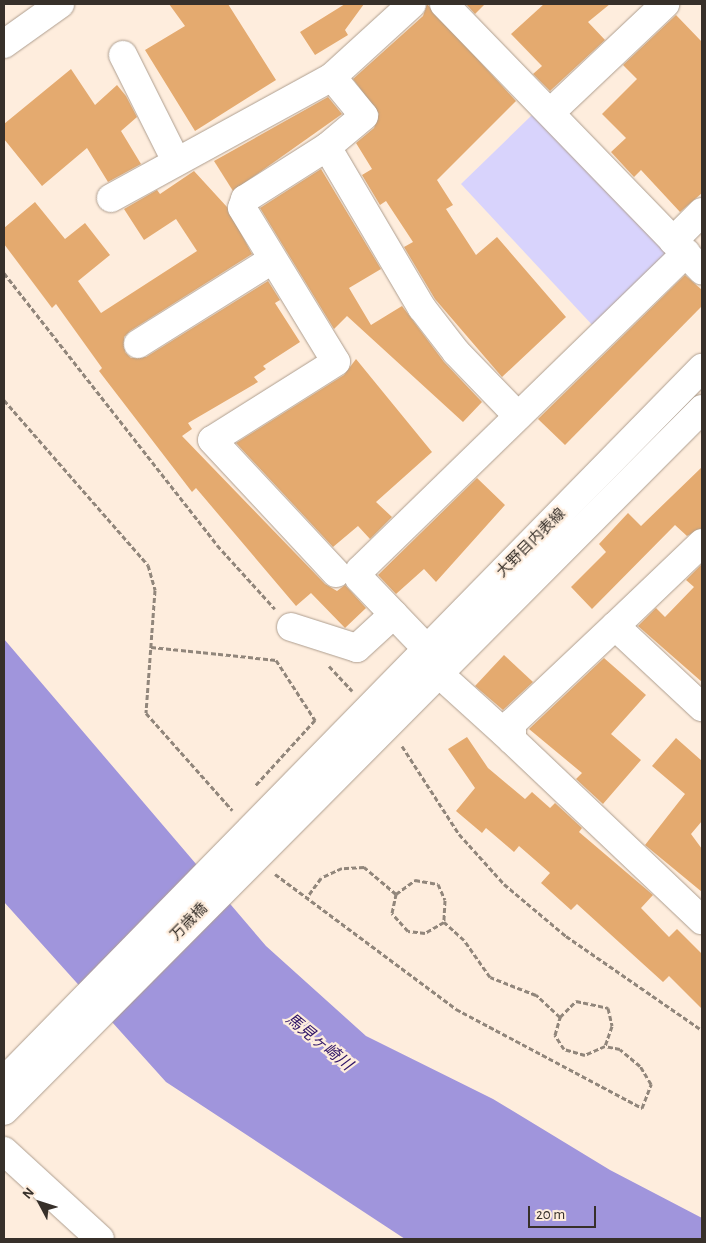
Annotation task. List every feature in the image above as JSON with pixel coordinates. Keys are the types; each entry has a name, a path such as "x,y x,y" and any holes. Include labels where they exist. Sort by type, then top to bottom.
{"main road":[{"path":"4,44 60,4"},
{"path":"111,198 332,77 412,4"},
{"path":"444,4 552,111 687,255"},
{"path":"552,111 665,4"},
{"path":"123,55 176,161"},
{"path":"332,77 364,116 327,147 245,199 242,208 336,362 212,440 336,573"},
{"path":"327,147 422,308 456,352 518,416"},
{"path":"702,212 687,255 360,570 359,578 394,614 432,660 512,740 702,920"},
{"path":"138,344 272,260"},
{"name":"大野目内表線","path":"432,660 702,368"},
{"name":"大野目内表線","path":"372,720 432,660 702,409"},
{"path":"512,740 512,723 702,543"},
{"path":"291,626 357,648 394,614"},
{"path":"615,626 702,707"},
{"name":"万歳橋","path":"4,1081 372,720"},
{"name":"万歳橋","path":"4,1111 372,720"},
{"path":"4,1151 100,1239"}],"path":[{"path":"4,273 217,545 291,626"},
{"path":"4,400 148,565 155,590 146,713 231,812 237,805"},
{"path":"151,647 276,660 315,720 250,791"},
{"path":"323,660 372,720 459,834 504,884 566,936 702,1030"},
{"path":"307,897 321,878 342,868 364,867 396,894"},
{"path":"273,872 456,1009 642,1108 650,1084 640,1066 620,1050 605,1046 585,1055 564,1049 555,1035 560,1018 576,1001 608,1008 612,1026 605,1046"},
{"path":"415,880 438,884 445,900 444,922 425,933 408,931 392,913 396,894 415,880"},
{"path":"444,922 464,940 490,978 536,995 560,1018"}],"shaded area":[{"path":"532,115 670,255 595,328 461,184"}],"water":[{"name":"馬見ヶ崎川","path":"4,639 266,946 366,1036 493,1099 610,1170 702,1218 702,1239 405,1239 166,1082 4,902"}],"building":[{"path":"169,4 228,4 276,80 195,131 145,50 185,26"},
{"path":"345,4 364,4 345,30 348,35 315,55 300,32"},
{"path":"427,4 516,101 437,180 453,205 446,209 476,255 497,237 566,317 502,377 435,299 404,247 413,242 386,201 380,205 362,175 372,169 356,143 374,128 379,114 353,79 423,16"},
{"path":"466,4 485,4 475,14"},
{"path":"544,4 610,4 588,22 605,40 550,91 533,74 542,66 511,34"},
{"path":"676,15 702,42 702,193 680,212 641,170 634,177 611,152 626,138 602,114 637,79 623,65"},
{"path":"71,69 95,105 117,85 126,96 137,117 121,131 141,164 108,182 87,148 42,186 4,139 4,124"},
{"path":"328,97 342,114 233,191 214,161"},
{"path":"321,169 381,269 349,288 371,325 402,306 444,362 482,402 463,422 347,316 334,329 260,208"},
{"path":"194,171 227,207 252,254 130,331 124,337 125,352 131,358 146,357 268,281 280,300 275,303 300,342 263,366 266,369 254,377 258,382 188,423 192,429 182,436 325,584 337,591 345,585 366,608 345,628 311,593 296,606 196,488 192,492 99,371 102,368 56,304 52,308 4,244 4,228 35,202 65,239 85,223 110,255 78,281 101,313 197,251 176,219 144,240 124,209 157,190 160,194"},
{"path":"685,275 702,290 702,306 565,445 538,419"},
{"path":"356,359 432,452 376,502 392,517 370,539 358,526 333,547 236,443 344,375"},
{"path":"702,467 702,528 687,536 675,525 592,609 571,587 606,552 599,544 628,513 641,526"},
{"path":"477,478 505,505 436,582 424,569 396,594 378,575"},
{"path":"702,564 702,682 638,626 656,608 665,617 694,587 686,580"},
{"path":"504,655 533,682 503,710 475,686"},
{"path":"604,658 646,695 611,734 641,760 603,804 576,779 582,773 529,729"},
{"path":"467,737 488,768 525,799 532,792 550,808 555,803 582,828 579,832 653,895 641,908 669,937 677,929 702,954 702,1009 669,976 663,982 577,904 571,910 541,883 550,873 519,846 514,852 486,828 482,833 456,811 475,788 448,749"},
{"path":"676,738 702,761 702,821 691,834 702,849 702,892 645,845 685,794 652,766"}]}
